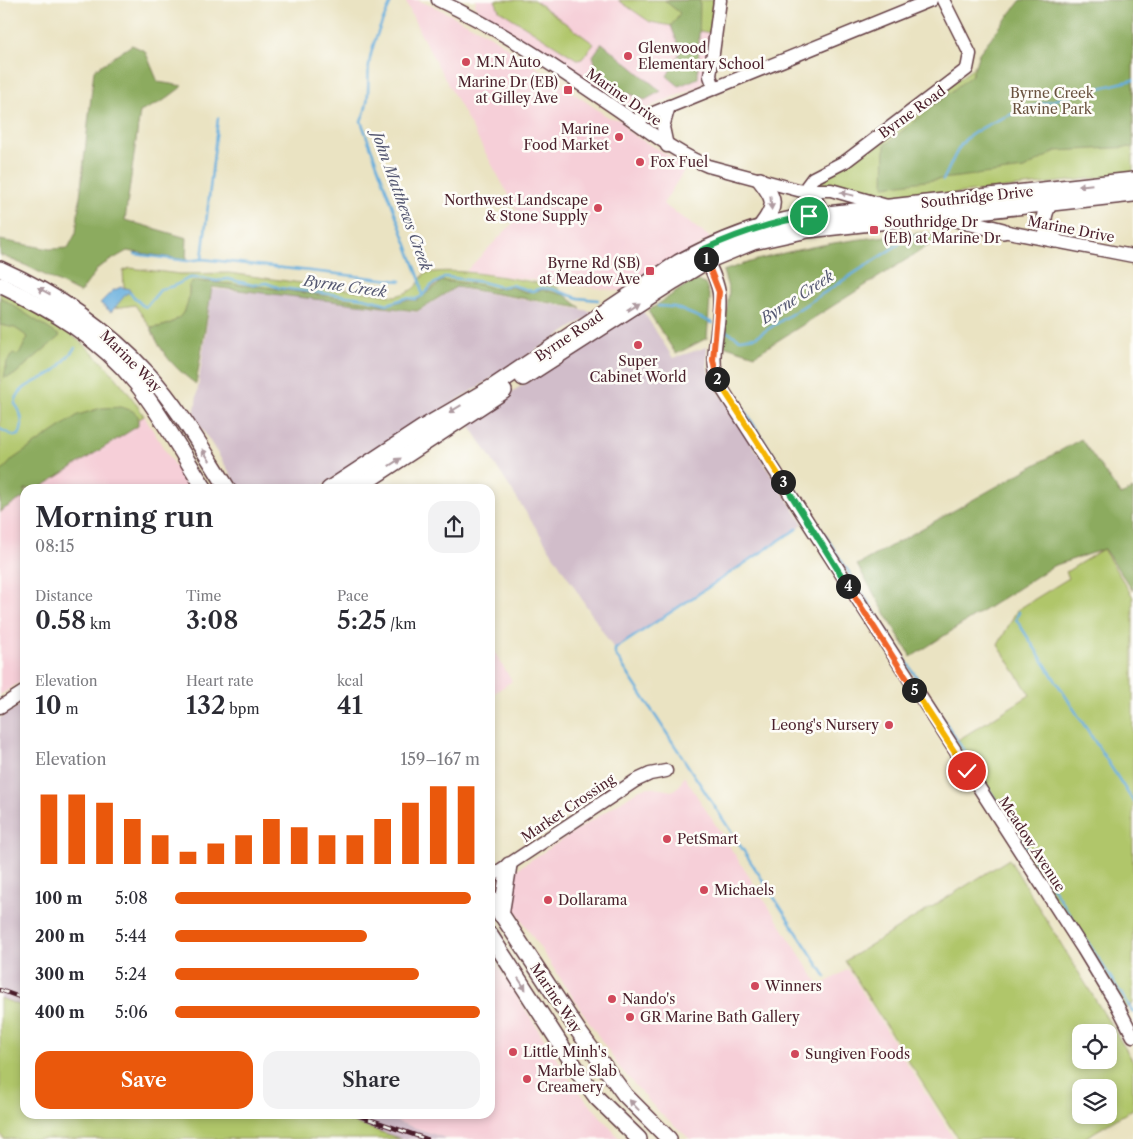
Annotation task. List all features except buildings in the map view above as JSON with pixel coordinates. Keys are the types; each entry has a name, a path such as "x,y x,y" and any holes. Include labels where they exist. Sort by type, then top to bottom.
{"main road":[{"path":"760,180 770,192 773,203 772,211 762,225"},
{"name":"Southridge Drive","path":"823,221 890,207 1133,180"},
{"name":"Southridge Drive","path":"823,221 944,215 1133,194"},
{"path":"1050,204 1045,212 1043,223 1055,240"},
{"path":"944,215 961,222 1003,231"},
{"name":"Byrne Road","path":"363,484 666,286 705,256 762,225 823,221"},
{"name":"Byrne Road","path":"337,484 422,428 494,386 679,262 823,221"},
{"name":"Marine Way","path":"0,269 26,281 75,311 125,352 148,374 225,484"},
{"name":"Marine Way","path":"0,285 52,312 85,333 108,354 144,395 202,484"},
{"path":"501,915 509,865"},
{"name":"Marine Way","path":"495,905 579,1032 625,1095 656,1129 669,1139"},
{"name":"Marine Way","path":"495,943 588,1085 639,1139"}],"street":[{"name":"Marine Drive","path":"438,0 466,6 634,121 667,146 708,166 804,190 831,190 890,207"},
{"path":"714,87 710,76 720,0"},
{"path":"634,121 931,0"},
{"name":"Byrne Road","path":"804,190 813,178 846,161 954,81 969,65 970,54 943,0"},
{"path":"667,146 663,127 668,106"},
{"path":"804,190 814,194 823,221"},
{"name":"Marine Drive","path":"1003,231 1133,256"},
{"name":"Meadow Avenue","path":"705,256 719,292 713,367 719,384 1083,949 1133,1036"},
{"path":"0,707 20,694"},
{"name":"Market Crossing","path":"495,874 635,781 650,774 666,771"}],"shaded area":[{"path":"405,0 417,0 439,9 491,36 608,117 621,120 627,130 635,136 687,166 663,204 711,238 627,292 466,271 520,216 420,33"},
{"name":"Glenwood Elementary School","path":"476,0 618,0 650,22 711,33 704,79 700,86 642,110 632,110 477,10 475,6"},
{"path":"456,288 596,312 325,484 237,484 194,416 212,289 274,294 417,312"},
{"path":"641,308 673,358 707,347 707,366 711,380 803,524 614,649 467,421"},
{"path":"144,416 186,484 42,484"},
{"path":"20,497 20,682 0,695 0,511"},
{"path":"495,653 512,681 495,693"},
{"path":"20,705 20,1005 0,998 0,718"},
{"path":"684,776 820,986 848,969 954,1139 690,1139 656,1109 619,1067 511,904 508,896 513,874 517,869 640,789 649,787 672,791 680,785"},
{"path":"495,962 575,1087 620,1139 448,1139 390,1119 495,1119"},
{"path":"343,1119 390,1119 448,1139 401,1139"}],"green space":[{"path":"495,0 534,0 594,44 582,59 578,60 499,10"},
{"path":"618,0 716,0 711,33 650,22"},
{"path":"700,0 698,78 679,86 667,76 681,51 671,26 680,13 665,1"},
{"name":"Byrne Creek Ravine Park","path":"1021,0 1133,0 1133,147 1056,151 1024,169 884,186 885,145 972,75 979,53"},
{"name":"Byrne Creek Ravine Park","path":"1033,0 1133,0 1133,174 888,201 816,184 818,178 971,70"},
{"path":"602,43 661,91 645,100 601,82 593,56"},
{"path":"132,45 145,51 158,82 183,86 163,101 140,112 125,220 187,238 186,260 127,251 99,267 80,293 27,266 0,255 0,240 50,249 68,248 76,233 94,70"},
{"path":"921,233 947,234 755,355 723,345 729,291 723,271 772,256 821,245"},
{"path":"130,268 180,274 229,273 395,296 412,289 424,274 452,271 556,286 565,295 543,290 526,292 511,287 494,289 481,285 449,281 437,283 418,300 405,300 387,305 263,287 195,281 189,285 188,303 180,316 168,324 151,328 135,305 114,308 129,289 124,287 123,271"},
{"path":"695,279 706,285 710,298 707,338 676,354 648,311"},
{"path":"195,281 263,287 387,305 405,300 418,300 442,281 481,285 494,289 511,287 526,292 543,290 565,295 581,308 456,287 417,311 212,287 196,384 169,359 159,345 151,328 168,324 180,316 188,303 189,285"},
{"path":"0,292 43,315 82,343 116,377 144,416 42,484 20,484 20,494 0,513"},
{"path":"0,297 60,336 14,375 4,378 7,362 13,353 17,355 21,351 28,337 15,328 0,325"},
{"path":"121,407 133,411 138,416 138,426 46,484 20,484 20,500 0,511 0,473 13,459 78,415 101,408"},
{"path":"1081,439 1121,495 1133,489 1133,591 1104,549 1053,566 911,657 857,565"},
{"path":"1103,549 1133,597 1133,1004 1125,1009 953,743 1030,695 998,645 1017,610 1069,578 1066,572"},
{"path":"1009,859 1110,1024 1072,1024 1072,1069 1117,1069 1117,1035 1133,1061 1133,1109 1117,1119 1117,1079 1072,1079 1072,1124 1108,1124 1083,1139 958,1139 845,961"},
{"path":"0,998 20,1005 20,1119 343,1119 401,1139 4,1139 0,1134"}],"water":[{"path":"121,287 129,289 131,293 127,293 111,312 100,303 112,291"}],"waterway":[{"name":"John Matthews Creek","path":"392,0 373,48 369,65 367,100 361,121 420,280 422,296"},
{"name":"Byrne Creek","path":"943,180 962,143 981,129 1022,110 1133,80"},
{"path":"202,259 218,118"},
{"name":"Byrne Creek","path":"722,329 740,339 756,337 913,235"},
{"path":"135,254 187,261 202,259 401,281"},
{"name":"Byrne Creek","path":"130,293 146,307 161,289 174,286 189,278 217,281 228,279 253,285 266,283 280,288 364,298 388,304 406,298 416,299 422,296 432,285 446,277 482,282 500,287 511,285 532,291 542,288 552,289 578,298 598,300"},
{"name":"Byrne Creek","path":"658,306 674,307 713,323"},
{"name":"Byrne Creek","path":"0,429 14,436 19,435 22,423 21,415 15,404 17,397 26,387 57,369 75,348"},
{"path":"732,391 917,678"},
{"path":"798,528 615,649 615,654 826,977"},
{"path":"1019,612 1016,619 1133,801"},
{"path":"920,683 1133,1012"}],"railway":[{"path":"0,990 20,997"},
{"path":"368,1119 426,1139"}],"place":[{"name":"Glenwood Elementary School","path":"628,56"},
{"name":"M.N Auto","path":"466,62"},
{"name":"Marine Dr (EB) at Gilley Ave","path":"568,90"},
{"name":"Marine Food Market","path":"619,137"},
{"name":"Fox Fuel","path":"640,162"},
{"name":"Northwest Landscape & Stone Supply","path":"598,208"},
{"name":"Southridge Dr (EB) at Marine Dr","path":"874,230"},
{"name":"Byrne Rd (SB) at Meadow Ave","path":"650,271"},
{"name":"Super Cabinet World","path":"638,345"},
{"name":"Leong's Nursery","path":"889,725"},
{"name":"PetSmart","path":"667,839"},
{"name":"Michaels","path":"704,890"},
{"name":"Dollarama","path":"548,900"},
{"name":"Winners","path":"755,986"},
{"name":"Nando's","path":"612,999"},
{"name":"GR Marine Bath Gallery","path":"630,1017"},
{"name":"Little Minh's","path":"513,1052"},
{"name":"Sungiven Foods","path":"795,1054"},
{"name":"Marble Slab Creamery","path":"527,1079"}],"route":[{"path":"809,216 762,225 702,250 713,271 719,292 713,367 719,384 967,771"}]}
